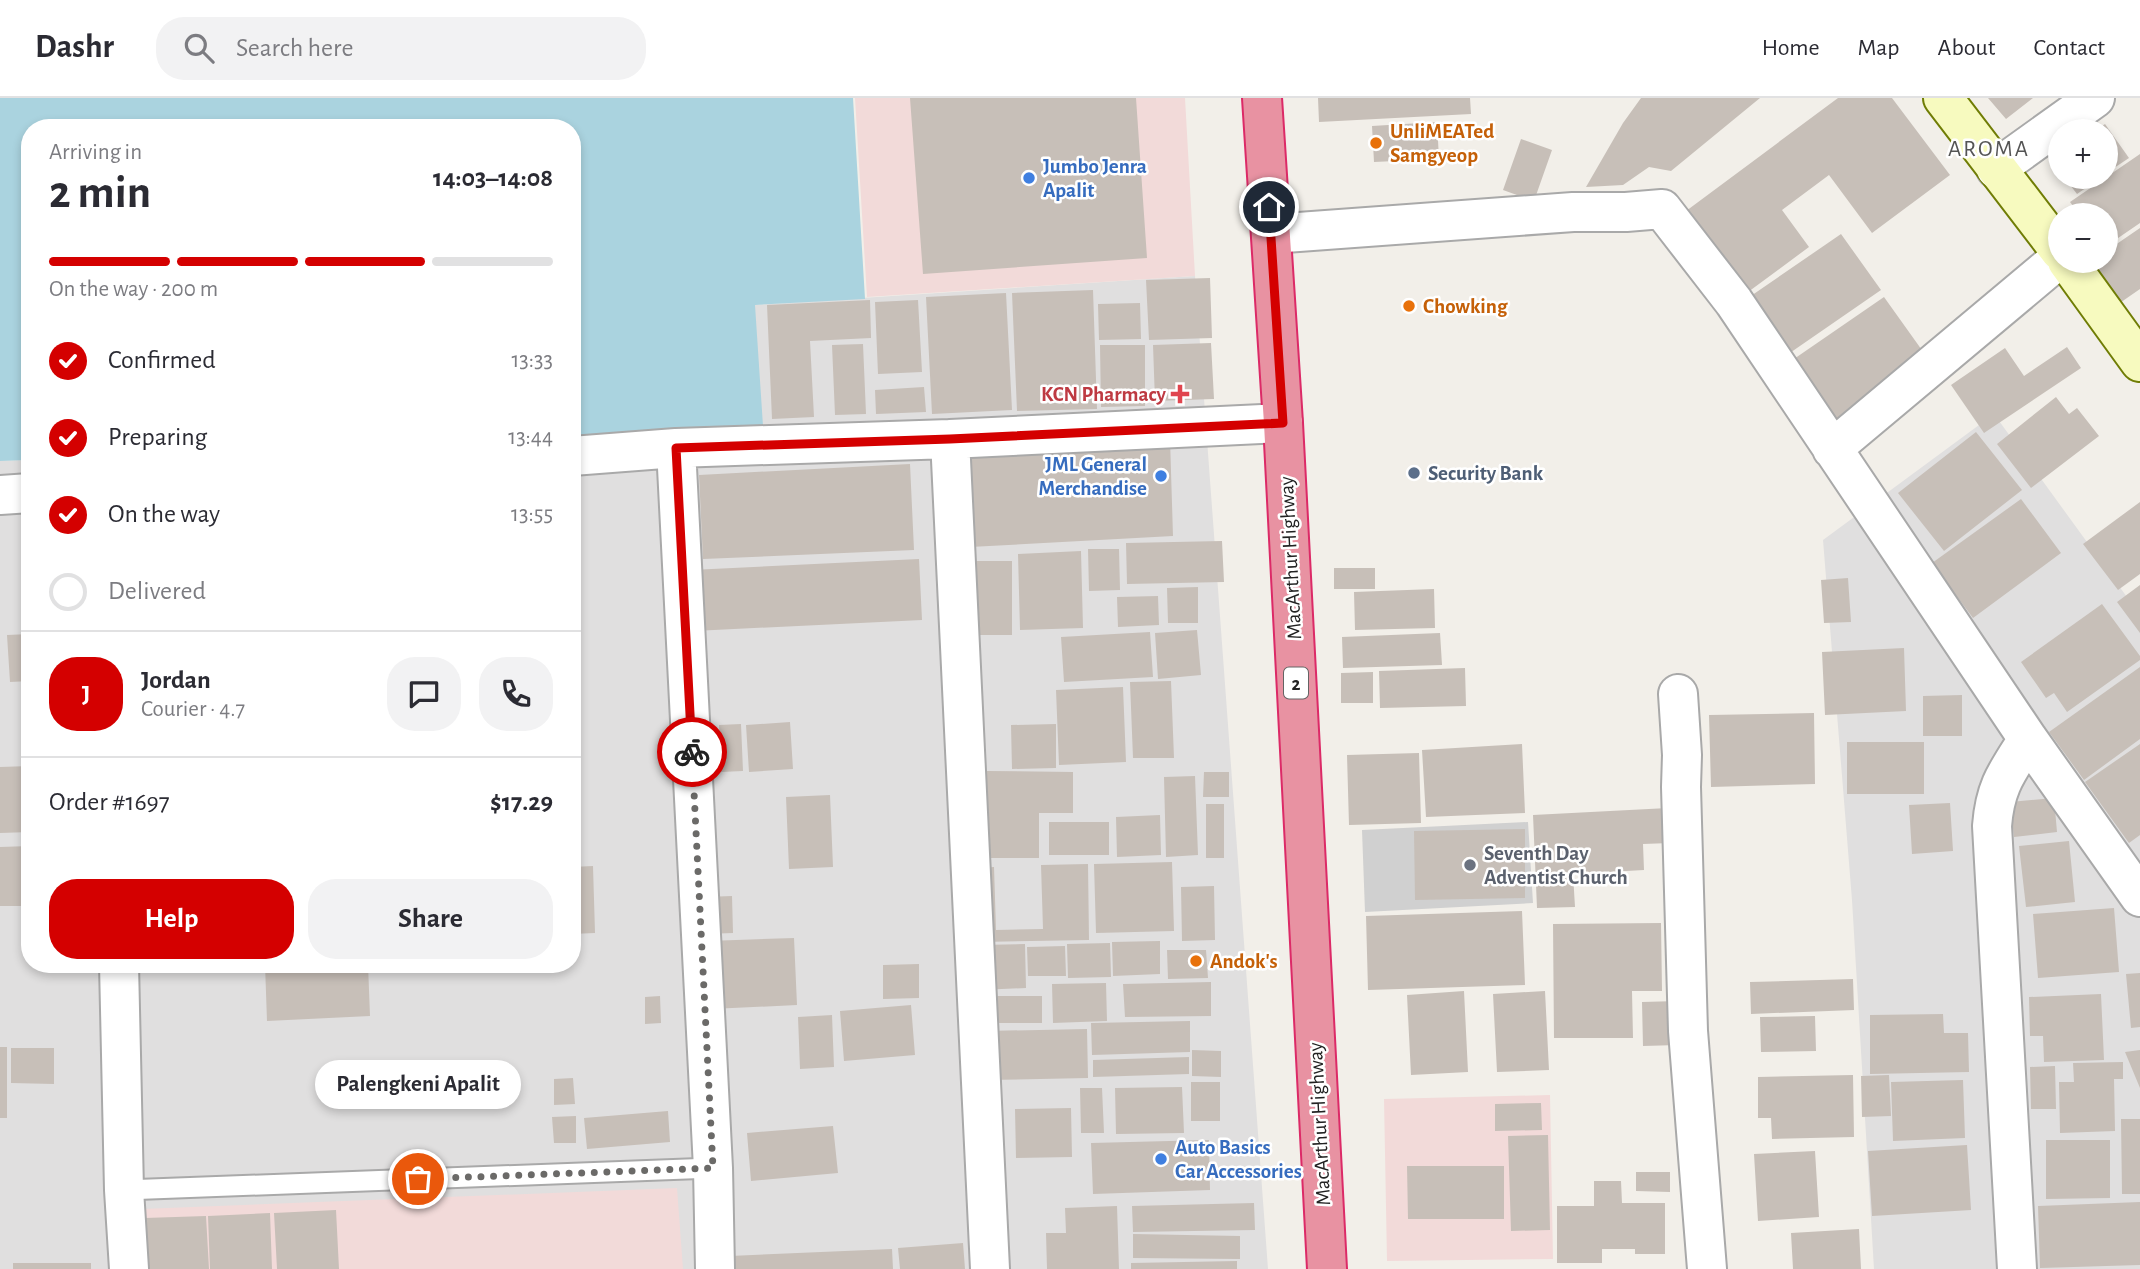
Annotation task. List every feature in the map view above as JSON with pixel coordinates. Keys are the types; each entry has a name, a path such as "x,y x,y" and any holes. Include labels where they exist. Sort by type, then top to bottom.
{"highway":[{"name":"MacArthur Highway","path":"1262,98 1283,423 1326,1269"}],"street":[{"path":"1943,98 2048,236"},
{"path":"1996,169 2095,98"},
{"path":"1271,234 1573,212 1662,209 1734,302 2028,739 2140,897"},
{"path":"1832,449 2048,268"},
{"path":"2076,273 2140,362"},
{"path":"581,455 676,448 950,439 1283,423"},
{"path":"950,439 990,1269"},
{"path":"676,448 713,1168 715,1269"},
{"path":"0,495 21,494"},
{"path":"1678,694 1682,755 1688,1031 1707,1269"},
{"path":"2017,1269 1992,826 1993,803 2001,780 2028,739"},
{"path":"119,973 124,1190 129,1269"}],"lane":[{"path":"124,1190 713,1168"}],"shaded area":[{"name":"Jumbo Jenra Apalit","path":"855,98 1185,98 1195,276 867,297"},
{"path":"1195,276 1268,1269 0,1269 0,461 21,460 21,973 581,973 581,429 755,305"},
{"path":"1994,414 2140,615 2140,1269 1874,1269 1852,900 1823,540"},
{"path":"1528,822 1533,903 1365,912 1362,830"},
{"path":"1550,1095 1553,1259 1387,1261 1384,1099"},
{"path":"677,1188 683,1269 146,1269 142,1209"}],"water":[{"path":"0,98 853,98 865,299 755,305 763,426 581,436 581,119 21,119 21,460 0,461"}],"building":[{"name":"Jumbo Jenra Apalit","path":"910,98 1136,98 1147,258 923,274"},
{"path":"1318,98 1470,98 1471,114 1319,122"},
{"path":"1641,98 1760,98 1671,171 1649,167 1623,185 1586,187 1623,123"},
{"path":"1838,98 1892,98 1950,175 1872,233 1829,175 1782,210 1809,247 1744,295 1682,214"},
{"path":"1988,98 2033,98 2006,119"},
{"path":"1437,122 1439,159 1374,162 1372,126"},
{"path":"1521,139 1552,150 1534,201 1503,190"},
{"path":"2118,142 2129,158 2118,165"},
{"path":"2140,154 2140,223 2118,238 2118,203 2070,202 2089,189 2118,189 2118,169"},
{"path":"2140,228 2140,289 2114,307 2090,273 2118,273 2118,243"},
{"path":"1841,234 1881,290 1784,357 1745,300"},
{"path":"1210,278 1212,338 1149,340 1146,280"},
{"path":"1093,290 1097,409 1017,411 1012,293"},
{"path":"1006,293 1012,410 932,414 926,297"},
{"path":"1884,297 1929,360 1836,424 1791,361"},
{"path":"870,300 871,338 810,341 814,417 772,419 767,305"},
{"path":"918,300 922,372 878,374 875,302"},
{"path":"1140,303 1141,339 1099,340 1098,304"},
{"path":"1211,343 1214,399 1155,401 1153,345"},
{"path":"863,344 866,414 835,415 832,345"},
{"path":"1100,345 1145,345 1145,406 1101,407"},
{"path":"2067,347 2081,368 1984,433 1951,385 2005,348 2024,376"},
{"path":"924,387 926,412 876,414 875,390"},
{"path":"2056,397 2069,414 2077,408 2099,436 2031,488 1997,444"},
{"path":"1976,432 2022,490 1944,551 1898,493"},
{"path":"1170,439 1173,536 970,547 967,449"},
{"path":"910,464 914,550 703,559 699,475"},
{"path":"2021,499 2061,553 1973,618 1932,563"},
{"path":"2140,502 2140,574 2118,590 2083,544"},
{"path":"1222,541 1224,582 1127,584 1126,543"},
{"path":"1088,549 1119,549 1120,590 1089,591"},
{"path":"1081,551 1083,628 1020,630 1018,554"},
{"path":"919,559 922,620 694,631 691,570"},
{"path":"974,561 1012,561 1012,635 974,635"},
{"path":"1334,568 1375,568 1375,589 1334,589"},
{"path":"1848,578 1851,622 1824,623 1821,580"},
{"path":"2140,585 2140,633 2117,602"},
{"path":"1198,587 1198,623 1168,623 1167,588"},
{"path":"1434,589 1435,628 1355,630 1354,592"},
{"path":"1158,596 1159,625 1118,627 1117,597"},
{"path":"2102,604 2140,656 2140,660 2067,712 2054,693 2046,698 2021,662"},
{"path":"1197,630 1201,675 1158,679 1155,633"},
{"path":"1150,632 1153,677 1064,682 1061,637"},
{"path":"1440,633 1442,665 1343,668 1342,637"},
{"path":"21,634 21,681 10,682 7,635"},
{"path":"1904,648 1906,711 1825,715 1822,652"},
{"path":"2140,667 2140,739 2084,780 2049,732"},
{"path":"1465,668 1466,706 1380,708 1379,671"},
{"path":"1373,672 1373,703 1341,703 1341,673"},
{"path":"1171,681 1174,758 1133,758 1130,682"},
{"path":"1123,687 1126,762 1059,765 1056,690"},
{"path":"1962,695 1962,736 1923,736 1923,696"},
{"path":"1814,713 1815,784 1711,787 1709,715"},
{"path":"790,722 793,769 749,772 746,725"},
{"path":"741,724 743,771 721,772 719,725"},
{"path":"1056,724 1056,768 1012,769 1011,725"},
{"path":"1847,742 1924,742 1924,794 1847,794"},
{"path":"1522,744 1525,813 1426,817 1422,750"},
{"path":"2140,744 2140,835 2129,843 2085,782"},
{"path":"1419,753 1421,823 1349,825 1347,755"},
{"path":"21,766 21,832 0,833 0,767"},
{"path":"987,771 1073,772 1073,813 1039,813 1039,858 987,858"},
{"path":"1204,772 1229,772 1229,797 1203,797"},
{"path":"1195,776 1198,855 1166,857 1164,777"},
{"path":"830,795 833,867 789,869 786,797"},
{"path":"2054,798 2057,832 2014,837 2010,802"},
{"path":"1950,803 1953,851 1912,854 1909,805"},
{"path":"1206,804 1224,804 1224,858 1206,858"},
{"path":"1668,808 1670,843 1643,844 1644,870 1573,874 1575,907 1537,908 1533,815"},
{"path":"1160,815 1161,855 1117,857 1116,817"},
{"path":"1049,822 1109,822 1109,855 1049,855"},
{"name":"Seventh Day Adventist Church","path":"1525,829 1525,898 1415,900 1414,831"},
{"path":"2069,841 2075,902 2026,907 2019,846"},
{"path":"21,846 21,906 0,906 0,847"},
{"path":"1172,862 1174,931 1096,933 1094,864"},
{"path":"1088,864 1089,940 979,942 977,868 994,867 996,930 1043,929 1041,865"},
{"path":"593,866 595,933 581,934 581,867"},
{"path":"1214,886 1215,940 1182,941 1181,887"},
{"path":"732,896 733,933 706,934 705,897"},
{"path":"2114,908 2119,972 2038,978 2033,914"},
{"path":"1522,911 1525,985 1368,990 1366,916"},
{"path":"1661,923 1662,991 1632,991 1633,1038 1554,1038 1553,924"},
{"path":"794,938 797,1005 711,1009 708,941"},
{"path":"1160,941 1160,974 1113,976 1112,942"},
{"path":"1110,943 1111,977 1068,978 1067,944"},
{"path":"1025,944 1026,988 980,990 979,945"},
{"path":"1065,946 1066,976 1028,976 1027,947"},
{"path":"1167,950 1206,950 1208,978 1168,979"},
{"path":"919,964 919,998 883,999 883,965"},
{"path":"265,973 368,973 370,1016 267,1021"},
{"path":"2140,973 2140,1027 2131,1028 2126,974"},
{"path":"1853,979 1854,1010 1751,1014 1750,982"},
{"path":"1211,982 1211,1016 1125,1017 1123,984"},
{"path":"1106,983 1107,1021 1053,1023 1052,984"},
{"path":"1464,991 1468,1072 1411,1075 1407,995"},
{"path":"1545,991 1549,1070 1497,1072 1493,994"},
{"path":"2101,994 2104,1060 2044,1062 2043,1036 2030,1036 2029,997"},
{"path":"660,996 661,1023 645,1024 645,997"},
{"path":"992,996 1042,996 1042,1023 992,1023"},
{"path":"1678,1001 1678,1045 1643,1046 1642,1002"},
{"path":"911,1005 915,1055 844,1061 840,1011"},
{"path":"1943,1014 1944,1033 1968,1033 1969,1072 1870,1074 1870,1015"},
{"path":"832,1015 834,1067 800,1069 798,1017"},
{"path":"1815,1016 1816,1051 1761,1052 1760,1017"},
{"path":"1190,1021 1190,1052 1092,1055 1091,1023"},
{"path":"1087,1029 1088,1078 987,1080 986,1031"},
{"path":"0,1047 7,1047 7,1118 0,1118"},
{"path":"11,1048 54,1048 54,1084 11,1083"},
{"path":"1192,1050 1221,1051 1221,1077 1192,1076"},
{"path":"2140,1050 2140,1088 2125,1052"},
{"path":"1189,1057 1189,1074 1093,1077 1093,1060"},
{"path":"2123,1062 2123,1079 2114,1079 2115,1131 2060,1133 2059,1082 2074,1082 2073,1063"},
{"path":"2055,1066 2056,1109 2031,1109 2030,1067"},
{"path":"1853,1075 1854,1137 1772,1139 1771,1118 1758,1118 1758,1077"},
{"path":"1889,1075 1891,1116 1862,1117 1861,1076"},
{"path":"573,1078 575,1104 554,1105 554,1079"},
{"path":"1963,1080 1965,1138 1893,1141 1891,1082"},
{"path":"1191,1082 1220,1082 1220,1121 1191,1121"},
{"path":"1182,1087 1184,1133 1116,1134 1115,1088"},
{"path":"1080,1088 1102,1088 1104,1133 1081,1133"},
{"path":"1541,1103 1542,1130 1495,1131 1495,1104"},
{"path":"1071,1108 1072,1157 1016,1158 1015,1109"},
{"path":"668,1111 670,1142 587,1149 584,1118"},
{"path":"576,1116 576,1143 554,1143 552,1117"},
{"path":"2121,1119 2140,1119 2140,1194 2122,1194"},
{"path":"833,1126 838,1173 751,1181 747,1133"},
{"path":"1548,1135 1550,1230 1511,1231 1508,1136"},
{"path":"1209,1140 1210,1190 1093,1194 1091,1143"},
{"path":"2046,1140 2110,1140 2110,1198 2046,1199"},
{"path":"1967,1145 1971,1210 1872,1216 1868,1151"},
{"path":"1815,1151 1819,1217 1758,1221 1754,1154"},
{"path":"1407,1166 1504,1166 1504,1219 1408,1219"},
{"path":"1636,1172 1670,1172 1670,1192 1636,1191"},
{"path":"1594,1181 1621,1181 1622,1203 1665,1203 1665,1254 1635,1254 1635,1249 1602,1249 1602,1263 1557,1263 1557,1206 1594,1206"},
{"path":"2140,1202 2140,1265 2040,1268 2038,1206"},
{"path":"1254,1203 1255,1230 1133,1232 1132,1206"},
{"path":"1117,1206 1119,1269 1047,1269 1046,1233 1066,1233 1065,1208"},
{"path":"336,1210 339,1269 277,1269 274,1213"},
{"path":"270,1213 272,1269 210,1269 208,1216"},
{"path":"206,1216 209,1269 147,1269 145,1218"},
{"path":"1859,1229 1861,1269 1793,1269 1791,1233"},
{"path":"1133,1234 1240,1236 1240,1259 1133,1258"},
{"path":"963,1243 965,1269 900,1269 898,1248"},
{"path":"892,1249 893,1269 731,1269 730,1256"},
{"path":"1237,1261 1237,1269 1131,1269 1131,1263"},
{"path":"13,1263 91,1263 91,1269 13,1269"}],"way so far":[{"path":"418,1179 713,1168 692,752"}],"place":[{"name":"UnliMEATed Samgyeop","path":"1376,143"},
{"name":"Jumbo Jenra Apalit","path":"1029,178"},
{"name":"Chowking","path":"1409,306"},
{"name":"KCN Pharmacy","path":"1180,394"},
{"name":"Security Bank","path":"1414,473"},
{"name":"JML General Merchandise","path":"1161,476"},
{"name":"Seventh Day Adventist Church","path":"1470,865"},
{"name":"Andok's","path":"1196,961"},
{"name":"Auto Basics Car Accessories","path":"1161,1159"},
{"name":"Palengkeni Apalit","path":"418,1179"}],"district":[{"name":"AROMA","path":"1989,148"}],"route":[{"path":"692,752 676,448 950,439 1283,423 1269,207"}]}
